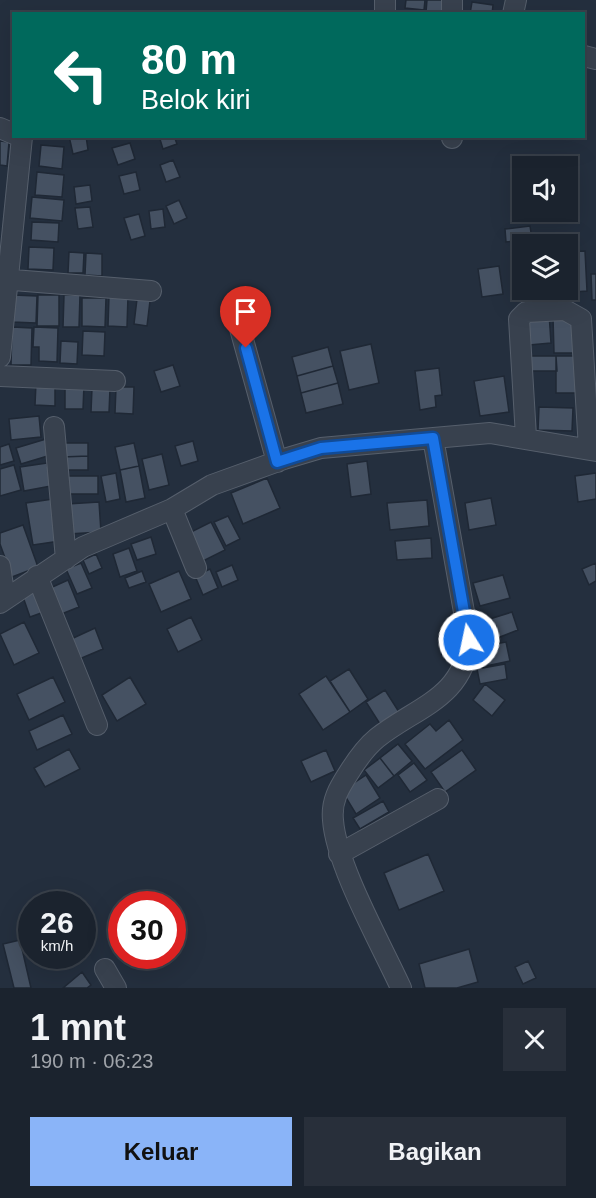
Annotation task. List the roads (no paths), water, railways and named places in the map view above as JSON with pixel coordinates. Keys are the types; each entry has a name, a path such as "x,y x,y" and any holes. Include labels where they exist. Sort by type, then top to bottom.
{"street":[{"path":"0,357 4,279 24,138"},
{"path":"4,279 151,291"},
{"path":"3,601 37,576 83,548 172,509 212,486 321,448 490,433 526,437 592,450 581,319 565,310 526,312 519,320 526,437"},
{"path":"239,325 277,462"},
{"path":"0,376 115,381"},
{"path":"54,427 66,559"},
{"path":"401,988 339,854 333,820 334,800 340,787 376,739 452,686 463,670 468,652 469,640 433,438"},
{"path":"172,509 196,568"},
{"path":"0,566 3,601"},
{"path":"37,576 97,725"},
{"path":"339,854 438,799"},
{"path":"105,969 116,988"}]}
